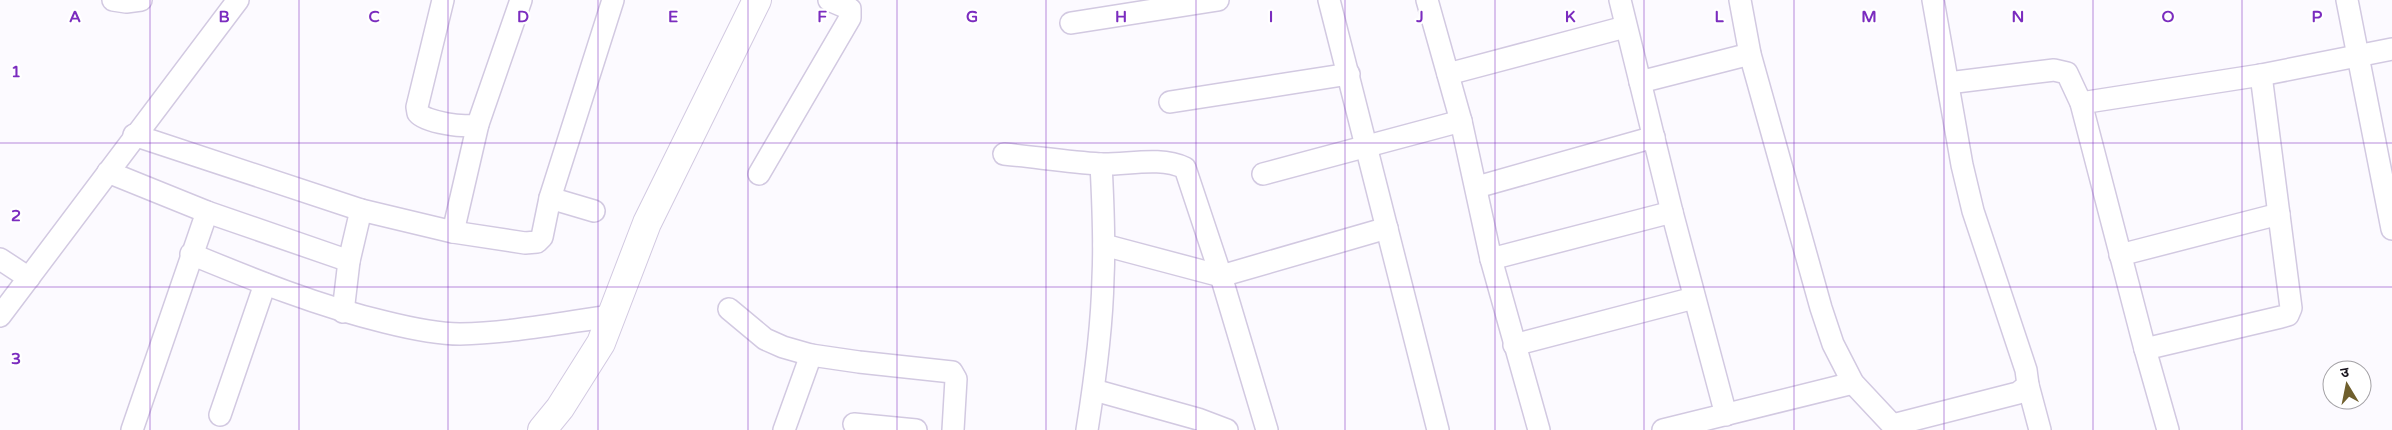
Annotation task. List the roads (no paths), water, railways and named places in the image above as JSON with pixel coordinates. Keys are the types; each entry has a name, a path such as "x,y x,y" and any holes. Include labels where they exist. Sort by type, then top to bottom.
{"street":[{"path":"113,0 126,2 141,0"},
{"path":"0,316 134,135 238,0"},
{"path":"443,0 417,107 418,114 427,119 451,124 467,126 478,124"},
{"path":"453,232 478,124 521,0"},
{"path":"134,135 361,210 453,232 537,242 542,237 550,198 613,0"},
{"path":"542,430 560,408 602,343 647,222 757,0"},
{"path":"760,174 850,18 850,10 829,0"},
{"path":"1071,23 1218,0"},
{"path":"1329,0 1438,430"},
{"path":"1427,0 1461,121 1491,259 1539,430"},
{"path":"1620,0 1625,27 1672,212 1726,415"},
{"path":"1743,0 1750,54 1821,308 1833,344 1853,383 1895,427 2018,394 2028,385"},
{"path":"1933,0 1962,165 1973,211 2026,370 2040,430"},
{"path":"2347,0 2356,55 2392,229"},
{"path":"1448,74 1625,27"},
{"path":"2081,103 2261,75 2392,49"},
{"path":"1640,82 1750,54"},
{"path":"1948,83 2061,71 2067,73 2073,81 2081,103 2168,430"},
{"path":"1170,102 1349,74"},
{"path":"2145,349 2288,315 2291,308 2261,75"},
{"path":"1263,174 1461,121"},
{"path":"1476,187 1654,138"},
{"path":"1004,154 1102,164 1164,163 1176,164 1184,168 1221,276 1268,430"},
{"path":"1087,430 1094,390 1102,303 1104,245 1102,164"},
{"path":"108,172 207,212 349,260"},
{"path":"550,198 594,211"},
{"path":"343,312 349,260 361,210"},
{"path":"132,430 207,212"},
{"path":"1491,259 1672,212"},
{"path":"2120,255 2279,214"},
{"path":"1104,245 1221,276 1387,228"},
{"path":"191,254 264,284 343,312 416,330 458,334 511,330 611,316"},
{"path":"0,259 29,278"},
{"path":"220,414 264,284"},
{"path":"1514,345 1694,298"},
{"path":"729,309 765,339 811,355 952,372 956,379 953,430"},
{"path":"784,430 811,355"},
{"path":"1663,430 1853,383"},
{"path":"1094,390 1198,419 1228,430"},
{"path":"854,424 916,430"}]}
